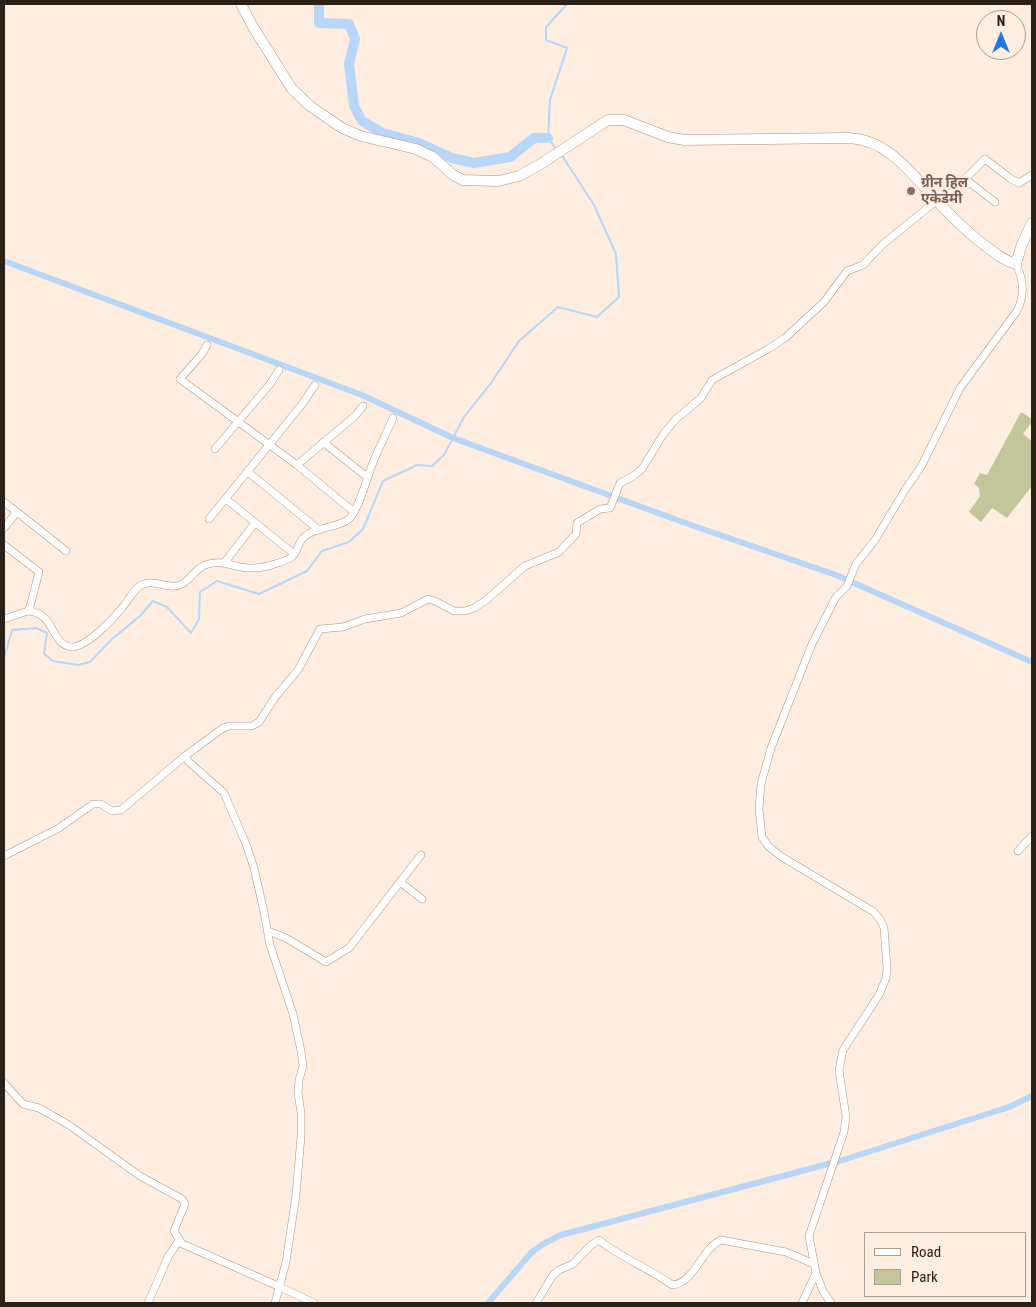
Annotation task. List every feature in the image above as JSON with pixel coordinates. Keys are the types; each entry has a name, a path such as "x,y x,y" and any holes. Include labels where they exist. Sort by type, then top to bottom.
{"street":[{"path":"241,4 253,28 292,89 310,106 342,128 361,136 416,149 433,157 453,175 463,180 486,182 508,180 529,171 603,122 613,119 624,120 668,137 684,140 861,139 889,152 980,242 1002,258 1016,264"},
{"path":"4,856 59,828 93,804 101,804 112,811 121,810 185,756 225,727 252,726 259,722 276,696 298,670 320,629 325,627 343,627 364,619 401,613 428,599 454,611 465,611 485,601 525,566 559,552 576,534 577,523 600,509 610,508 620,483 642,469 664,433 676,419 701,398 715,378 785,338 824,302 846,271 863,265 882,245 938,202 985,159 1019,183 1032,175"},
{"path":"965,179 995,202"},
{"path":"830,1303 816,1273 810,1236 844,1132 846,1117 839,1070 843,1050 879,995 886,978 884,928 882,921 874,912 782,857 769,847 762,836 760,826 760,795 764,768 812,644 833,602 846,586 855,567 876,540 922,465 960,388 1017,311 1022,299 1023,288 1016,264 1022,244 1032,223"},
{"path":"207,344 202,354 180,379 297,465 354,512"},
{"path":"215,449 270,384 279,370"},
{"path":"209,519 270,445 315,385"},
{"path":"297,465 355,416 363,406"},
{"path":"4,619 28,611 37,612 44,617 62,644 73,647 91,638 123,607 132,592 141,585 146,583 172,586 182,584 200,567 215,562 225,562 252,569 293,557 304,536 343,523 351,518 393,418"},
{"path":"322,442 367,477"},
{"path":"248,472 319,530"},
{"path":"226,499 294,554"},
{"path":"4,502 66,551"},
{"path":"4,528 17,512"},
{"path":"225,562 255,523"},
{"path":"4,545 39,572 28,611"},
{"path":"185,756 189,762 224,793 240,831 254,868 279,974 293,1014 303,1066 298,1093 301,1114 301,1136 296,1195 286,1262 278,1286 275,1303"},
{"path":"1018,850 1032,836"},
{"path":"268,931 286,938 326,962 329,961 335,955 349,948 421,855"},
{"path":"400,882 422,899"},
{"path":"4,1083 23,1104 40,1108 69,1125 140,1176 182,1199 185,1204 174,1231 180,1242 314,1303"},
{"path":"536,1303 559,1270 573,1264 590,1246 599,1240 607,1247 660,1276 672,1285 682,1283 712,1246 721,1240 786,1252 814,1264"},
{"path":"148,1303 175,1243 180,1242"},
{"path":"802,1303 816,1273"}],"green space":[{"path":"1021,412 1032,419 1032,422 1023,434 1032,441 1032,486 1007,518 992,508 981,522 969,512 980,496 979,488 974,484 980,473 987,475"}],"waterway":[{"path":"319,4 319,23 349,24 355,39 349,64 354,106 362,121 383,133 419,143 452,158 474,163 510,157 534,138 548,138"},
{"path":"556,149 548,138 550,100 567,48 546,40 546,27 567,4"},
{"path":"4,658 12,630 36,628 47,633 44,654 53,661 78,665 90,662 112,639 140,616 153,601 167,607 191,633 199,619 200,592 217,581 259,594 307,571 322,551 349,542 363,529 383,481 417,465 432,466 444,455 464,417 491,383 519,341 558,307 597,317 619,297 616,254 594,205 561,154"},
{"path":"4,261 362,395 453,438 691,525 836,575 1032,662"},
{"path":"488,1303 531,1253 543,1244 561,1235 843,1160 1009,1107 1032,1096"}],"place":[{"name":"ग्रीन हिल एकेडेमी","path":"911,191"}]}
